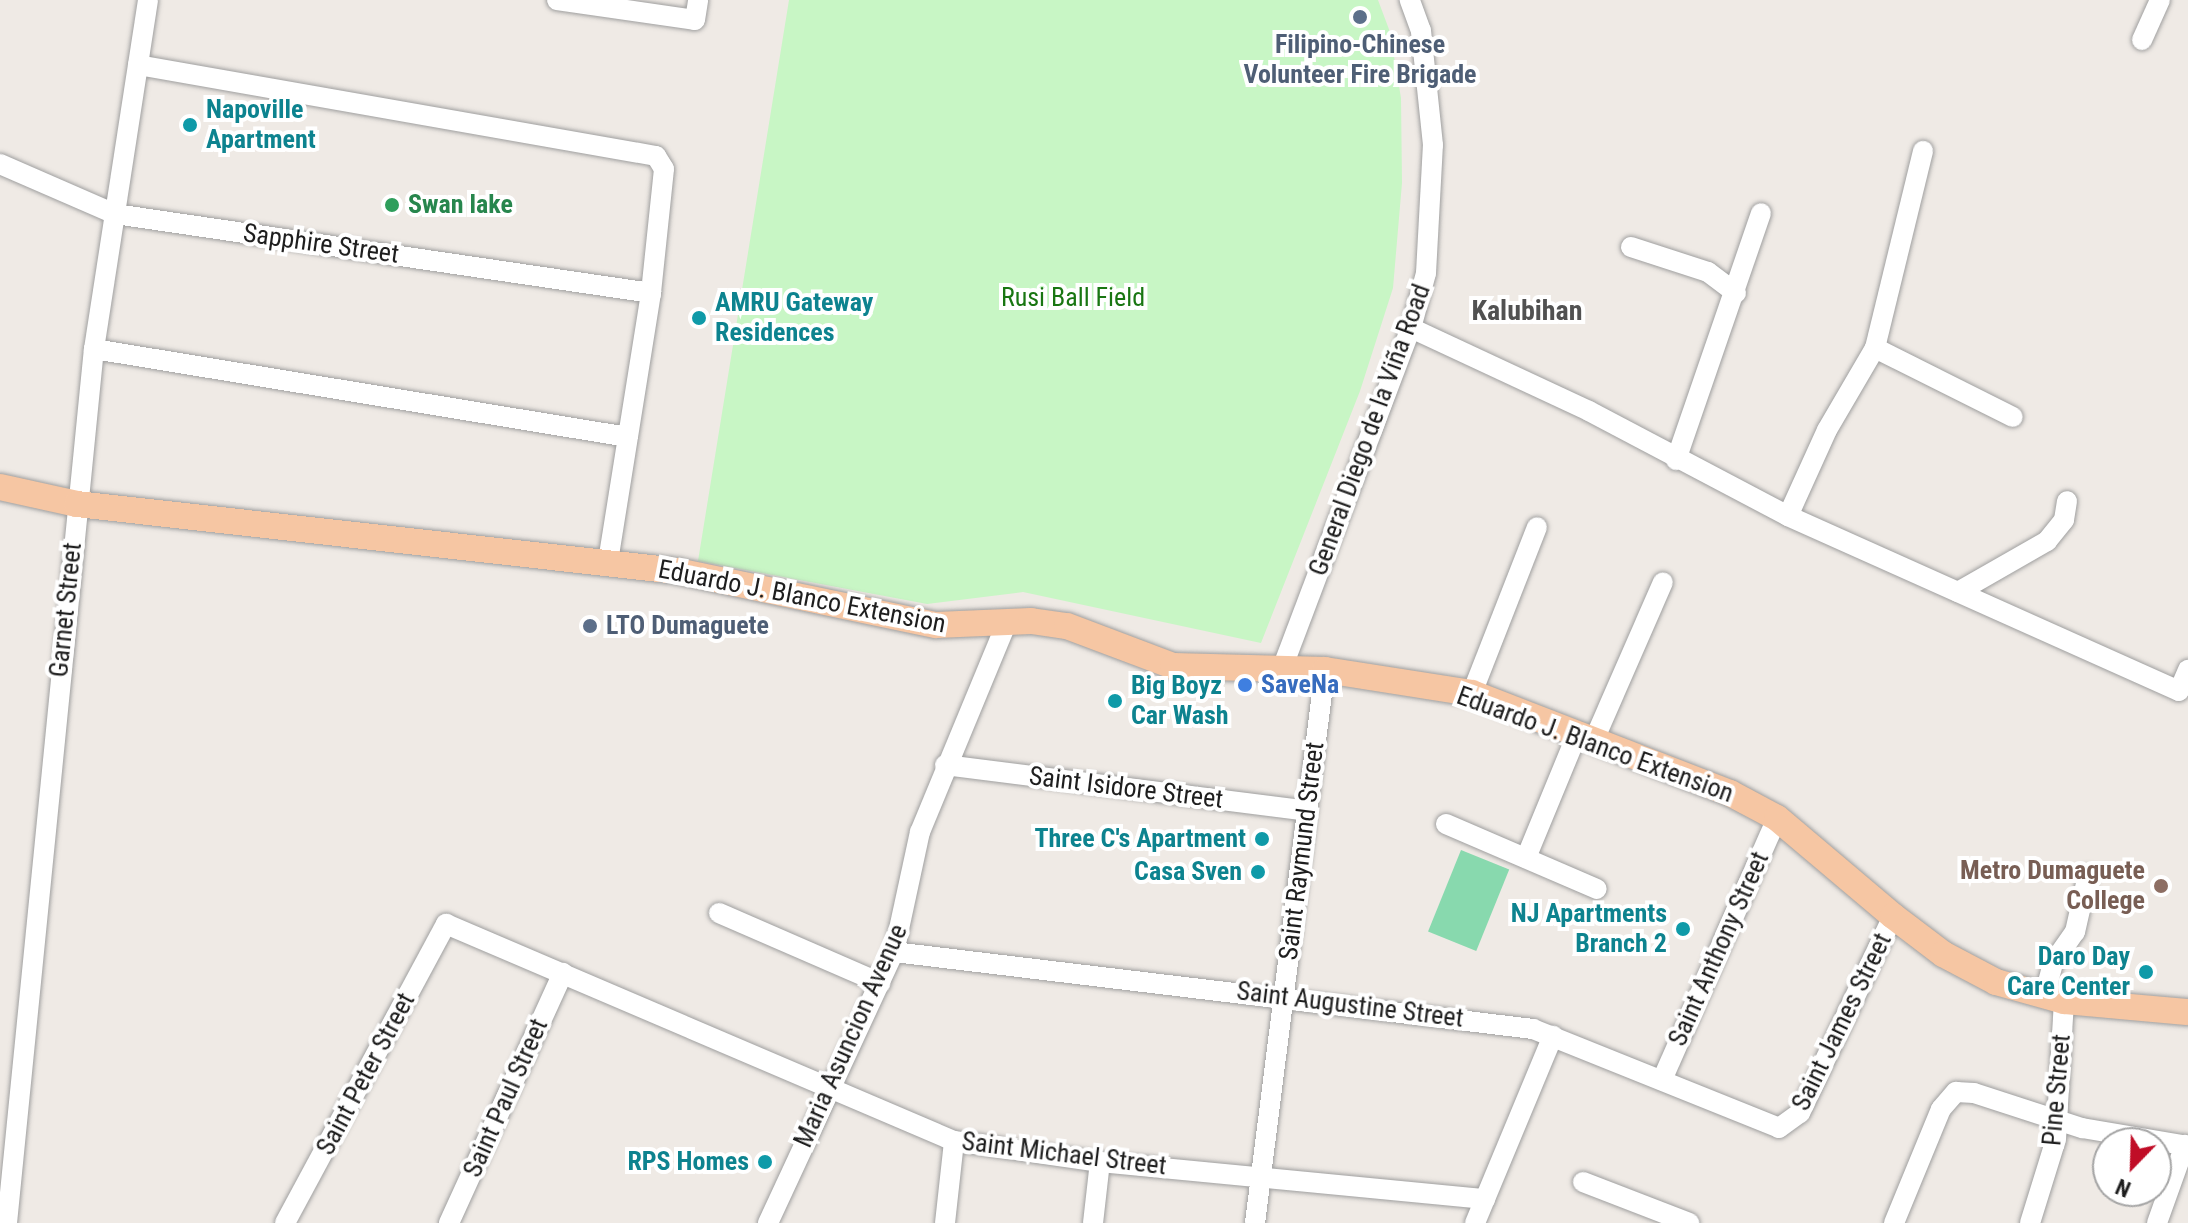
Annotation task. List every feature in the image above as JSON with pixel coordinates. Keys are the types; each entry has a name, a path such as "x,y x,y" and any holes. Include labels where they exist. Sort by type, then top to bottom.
{"main road":[{"name":"Eduardo J. Blanco Extension","path":"0,487 77,504 696,574 911,622 977,627 1007,622 1067,626 1173,666 1213,670 1283,666 1472,693 1730,793 1777,818 1943,954 1996,982 2054,999 2188,1012"}],"street":[{"name":"Garnet Street","path":"7,1223 94,349 148,0"},
{"path":"557,0 695,20 698,0"},
{"name":"General Diego de la Viña Road","path":"1283,666 1411,328 1426,273 1433,145 1421,31 1410,0"},
{"path":"2142,40 2160,0"},
{"path":"138,65 656,156 664,169 651,293 608,562"},
{"path":"1788,516 1827,430 1875,348 1923,151"},
{"name":"Sapphire Street","path":"0,164 115,214 651,293"},
{"path":"1676,460 1761,213"},
{"path":"1631,247 1708,272 1736,293"},
{"path":"1411,328 1589,411 1676,460 1788,516 2179,691 2188,670"},
{"path":"1875,348 2013,417"},
{"path":"94,349 628,437"},
{"path":"1958,592 1985,573 2019,561 2057,532 2067,501"},
{"path":"1472,693 1537,527"},
{"path":"1526,858 1663,582"},
{"name":"Maria Asuncion Avenue","path":"768,1223 894,952 920,832 945,765 1007,622"},
{"name":"Saint Raymund Street","path":"1255,1223 1325,670"},
{"name":"Saint Isidore Street","path":"945,765 1307,811"},
{"name":"Saint Anthony Street","path":"1662,1080 1777,818"},
{"path":"1446,824 1597,889"},
{"name":"Pine Street","path":"2030,1223 2059,1121 2053,963 2075,932 2088,875"},
{"path":"719,913 880,983"},
{"name":"Saint James Street","path":"1788,1125 1800,1113 1893,916"},
{"name":"Saint Michael Street","path":"446,924 954,1141 1100,1162 1485,1199"},
{"name":"Saint Peter Street","path":"285,1223 446,924"},
{"name":"Saint Augustine Street","path":"894,952 1283,996 1553,1036 1769,1125 1788,1125"},
{"name":"Saint Paul Street","path":"449,1223 563,973"},
{"path":"1475,1223 1553,1036"},
{"path":"1894,1223 1941,1109 1956,1092 2059,1121 2186,1145 2157,1223"},
{"path":"945,1223 954,1141"},
{"path":"1093,1223 1100,1162"},
{"path":"1583,1182 1689,1223"}],"green space":[{"name":"Rusi Ball Field","path":"789,0 1378,0 1390,32 1401,98 1402,183 1393,288 1360,391 1261,643 1023,592 927,604 698,561"},
{"path":"1461,850 1509,869 1476,951 1428,932"}],"place":[{"name":"Filipino-Chinese Volunteer Fire Brigade","path":"1360,17"},
{"name":"Napoville Apartment","path":"190,125"},
{"name":"Swan lake","path":"392,205"},
{"name":"AMRU Gateway Residences","path":"699,318"},
{"name":"LTO Dumaguete","path":"590,626"},
{"name":"SaveNa","path":"1245,685"},
{"name":"Big Boyz Car Wash","path":"1115,701"},
{"name":"Three C's Apartment","path":"1262,839"},
{"name":"Casa Sven","path":"1258,872"},
{"name":"Metro Dumaguete College","path":"2161,886"},
{"name":"NJ Apartments Branch 2","path":"1683,929"},
{"name":"Daro Day Care Center","path":"2146,972"},
{"name":"RPS Homes","path":"765,1162"}],"district":[{"name":"Kalubihan","path":"1527,311"}]}
